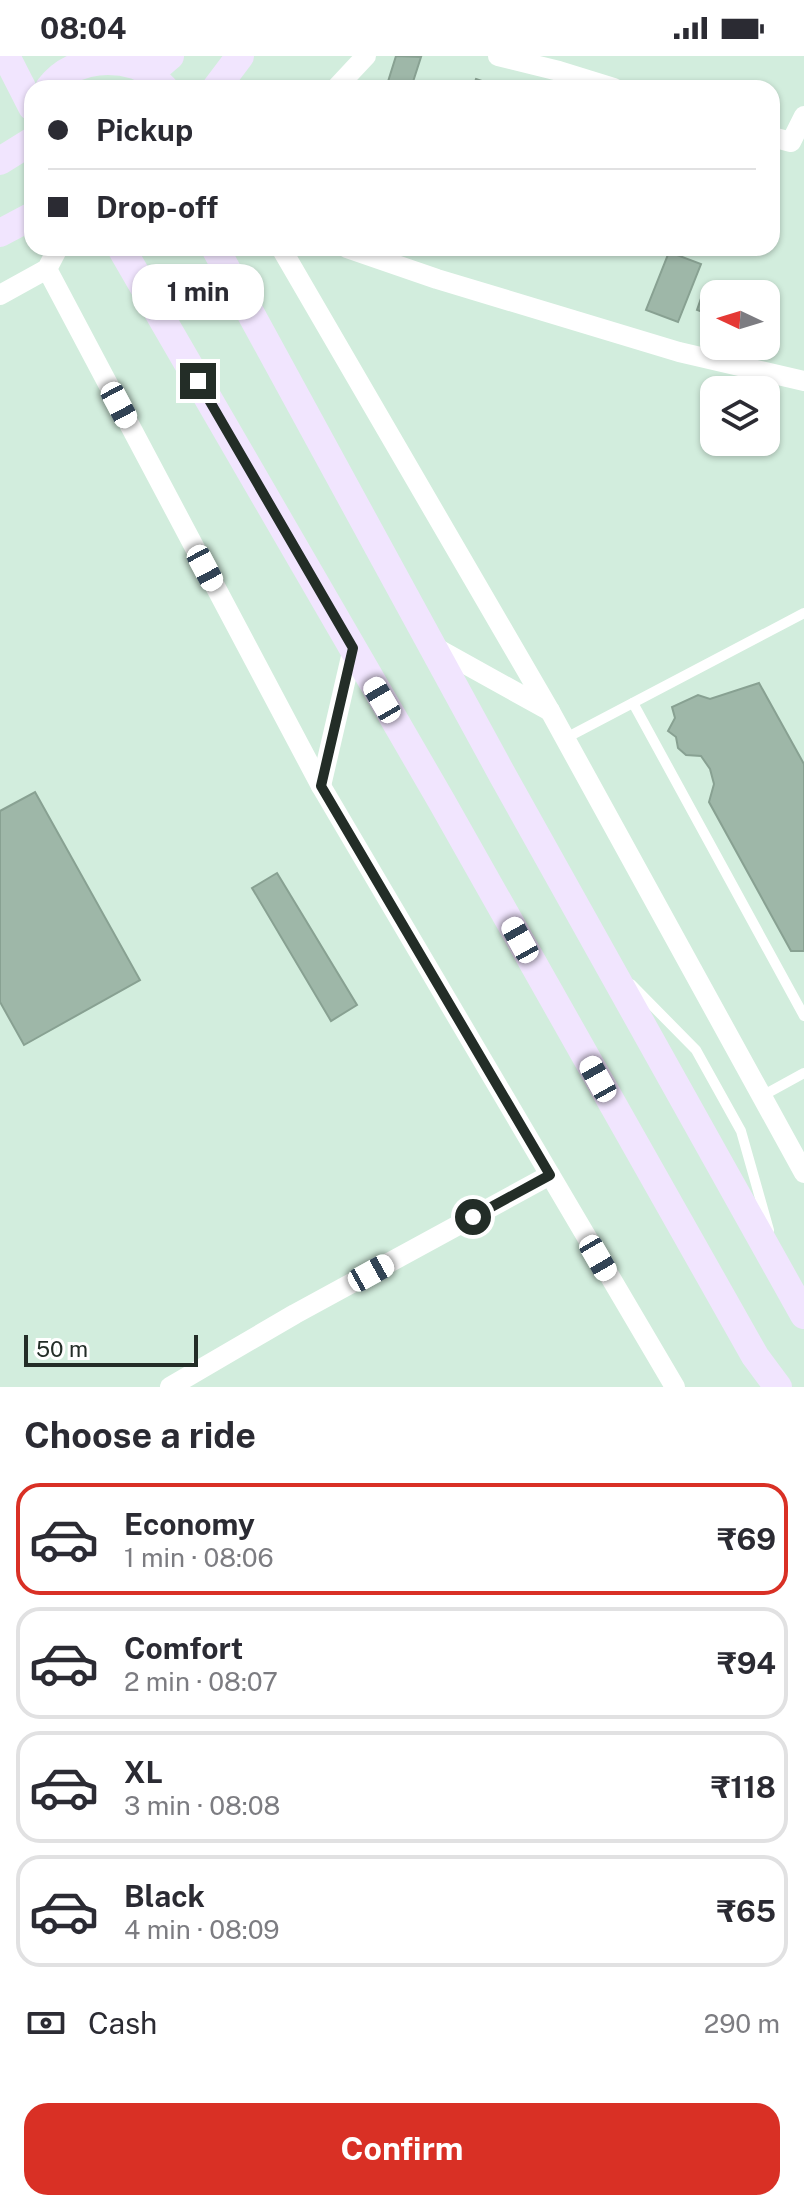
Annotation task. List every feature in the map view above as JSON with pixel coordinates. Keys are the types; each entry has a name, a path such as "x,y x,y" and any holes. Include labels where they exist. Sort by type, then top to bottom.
{"street":[{"path":"6,56 24,91"},
{"path":"222,80 240,56"},
{"path":"344,80 366,56"},
{"path":"498,56 588,80"},
{"path":"55,80 84,63 102,58 162,72"},
{"path":"780,139 791,142 804,116"},
{"path":"0,161 24,146"},
{"path":"0,233 24,220"},
{"path":"0,295 47,269 54,256"},
{"path":"126,256 450,816 755,1356 778,1387"},
{"path":"219,256 431,645 804,1315"},
{"path":"286,256 566,738 804,1173"},
{"path":"370,256 679,352 804,381"},
{"path":"47,269 321,786 675,1387"},
{"path":"431,645 550,711"},
{"path":"321,786 353,648"},
{"path":"170,1387 295,1314 550,1175"}],"lane":[{"path":"566,738 804,613"},
{"path":"633,703 804,1016"},
{"path":"762,1096 804,1073"}],"building":[{"path":"396,56 421,57 414,80 388,80"},
{"path":"667,256 680,256 701,264 678,322 646,310"},
{"path":"759,683 804,764 804,951 791,951 709,802 714,784 710,769 701,756 686,755 678,748 676,737 668,731 675,718 672,707 698,695 710,699"},
{"path":"35,792 140,980 24,1045 0,1002 0,811"},
{"path":"277,873 357,1005 331,1021 252,888"}],"route":[{"path":"198,381 353,648 321,786 550,1175 473,1217"}]}
